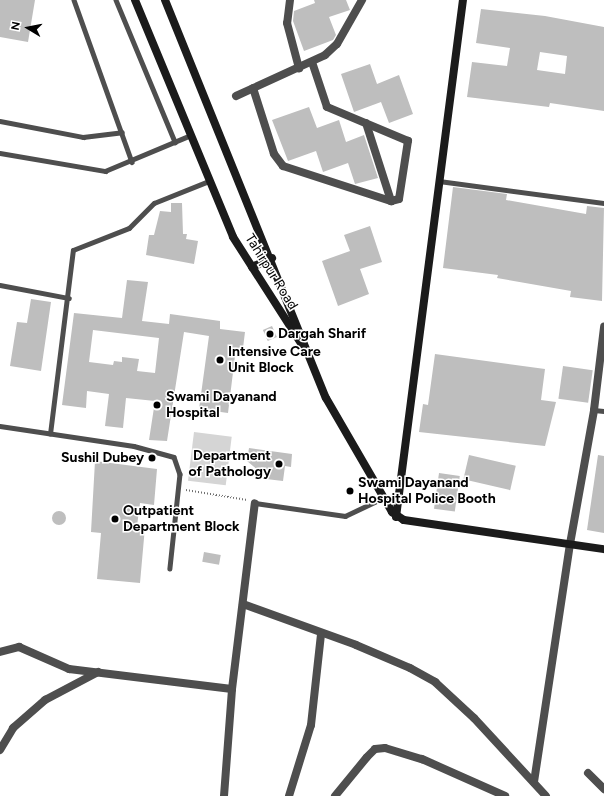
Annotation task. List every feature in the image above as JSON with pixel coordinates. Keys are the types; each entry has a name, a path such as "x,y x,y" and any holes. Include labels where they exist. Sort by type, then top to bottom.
{"main road":[{"name":"Tahirpur Road","path":"134,0 233,237 315,366"},
{"name":"Tahirpur Road","path":"165,0 315,366"},
{"path":"396,517 463,0"},
{"path":"252,267 272,258"},
{"path":"315,366 326,398 383,498 396,517 604,549"}],"street":[{"path":"290,0 287,23 300,68"},
{"path":"236,96 312,62 337,44 362,0"},
{"path":"253,88 274,154 283,166 391,201 399,199 408,141 327,107 312,62"},
{"path":"366,123 391,201"},
{"path":"534,782 570,544 594,410 604,327"},
{"path":"224,796 232,689 255,503"},
{"path":"243,604 410,668 435,682 546,796"},
{"path":"288,796 311,725 321,634"},
{"path":"0,652 19,646 69,669 232,689"},
{"path":"0,750 13,728 45,700 98,672"},
{"path":"335,796 366,757 375,750 385,748 422,759 504,796"},
{"path":"588,773 604,789"}],"lane":[{"path":"74,0 132,162"},
{"path":"116,0 175,142"},
{"path":"0,122 83,137 122,132"},
{"path":"0,152 105,171 132,162 191,136"},
{"path":"50,434 69,298 73,250 129,228 154,203 210,181"},
{"path":"439,181 604,203"},
{"path":"0,285 69,298"},
{"path":"594,410 604,411"},
{"path":"0,426 168,453 179,464 179,489 170,568"},
{"path":"255,503 345,516 383,498"}],"path":[{"path":"179,489 255,503"}],"shaded area":[{"path":"194,432 232,437 226,485 188,481"}],"building":[{"path":"0,0 35,0 28,42 0,37"},
{"path":"314,0 346,0 350,10 329,17 336,35 333,40 304,51 293,21 294,11 315,3"},
{"path":"481,9 545,16 604,27 604,111 550,103 549,107 467,97 472,62 507,66 510,48 476,43","holes":["540,52 567,56 565,74 537,70"]},
{"path":"370,64 377,84 399,75 413,114 389,123 381,102 354,112 341,74"},
{"path":"309,107 317,128 339,120 346,142 364,135 378,178 355,184 348,163 323,172 316,151 288,161 272,120"},
{"path":"453,187 507,194 506,200 586,214 587,206 604,208 602,301 570,297 571,291 497,278 498,275 443,268"},
{"path":"171,203 182,203 183,234 187,234 186,239 198,241 194,264 146,255 149,235 154,235 160,211 171,212"},
{"path":"370,226 382,262 360,269 369,294 338,306 322,261 350,251 344,235"},
{"name":"Intensive Care Unit Block","path":"127,280 148,282 142,321 169,324 170,314 220,321 220,329 245,332 243,348 236,348 228,413 199,409 209,336 184,332 167,441 149,440 155,401 126,398 123,428 105,426 109,394 87,391 86,408 62,405 74,313 122,318","holes":["93,330 159,338 155,373 137,371 139,359 122,357 122,362 114,361 113,365 89,362"]},
{"path":"31,299 51,302 41,371 10,366 17,322 27,323"},
{"name":"Dargah Sharif","path":"272,326 277,337 268,341 263,330"},
{"path":"435,354 545,369 541,400 556,402 545,446 419,432 423,404 428,405"},
{"path":"563,366 593,370 588,403 558,399"},
{"name":"Department of Pathology","path":"249,448 292,454 291,467 285,466 283,481 266,479 267,472 260,472 247,461"},
{"path":"469,455 516,466 510,490 463,479"},
{"path":"598,455 604,456 604,533 587,530"},
{"name":"Outpatient Department Block","path":"95,461 157,469 154,505 140,503 137,526 145,527 140,583 97,579 101,533 91,532"},
{"path":"439,473 460,476 455,512 434,509"},
{"path":"56,511 62,511 66,515 66,521 62,525 56,525 52,521 52,515"},
{"path":"204,552 221,555 219,565 202,562"}],"place":[{"name":"Dargah Sharif","path":"270,334"},
{"name":"Intensive Care Unit Block","path":"220,360"},
{"name":"Swami Dayanand Hospital","path":"157,405"},
{"name":"Sushil Dubey","path":"152,458"},
{"name":"Department of Pathology","path":"279,464"},
{"name":"Swami Dayanand Hospital Police Booth","path":"350,491"},
{"name":"Outpatient Department Block","path":"115,519"}]}
